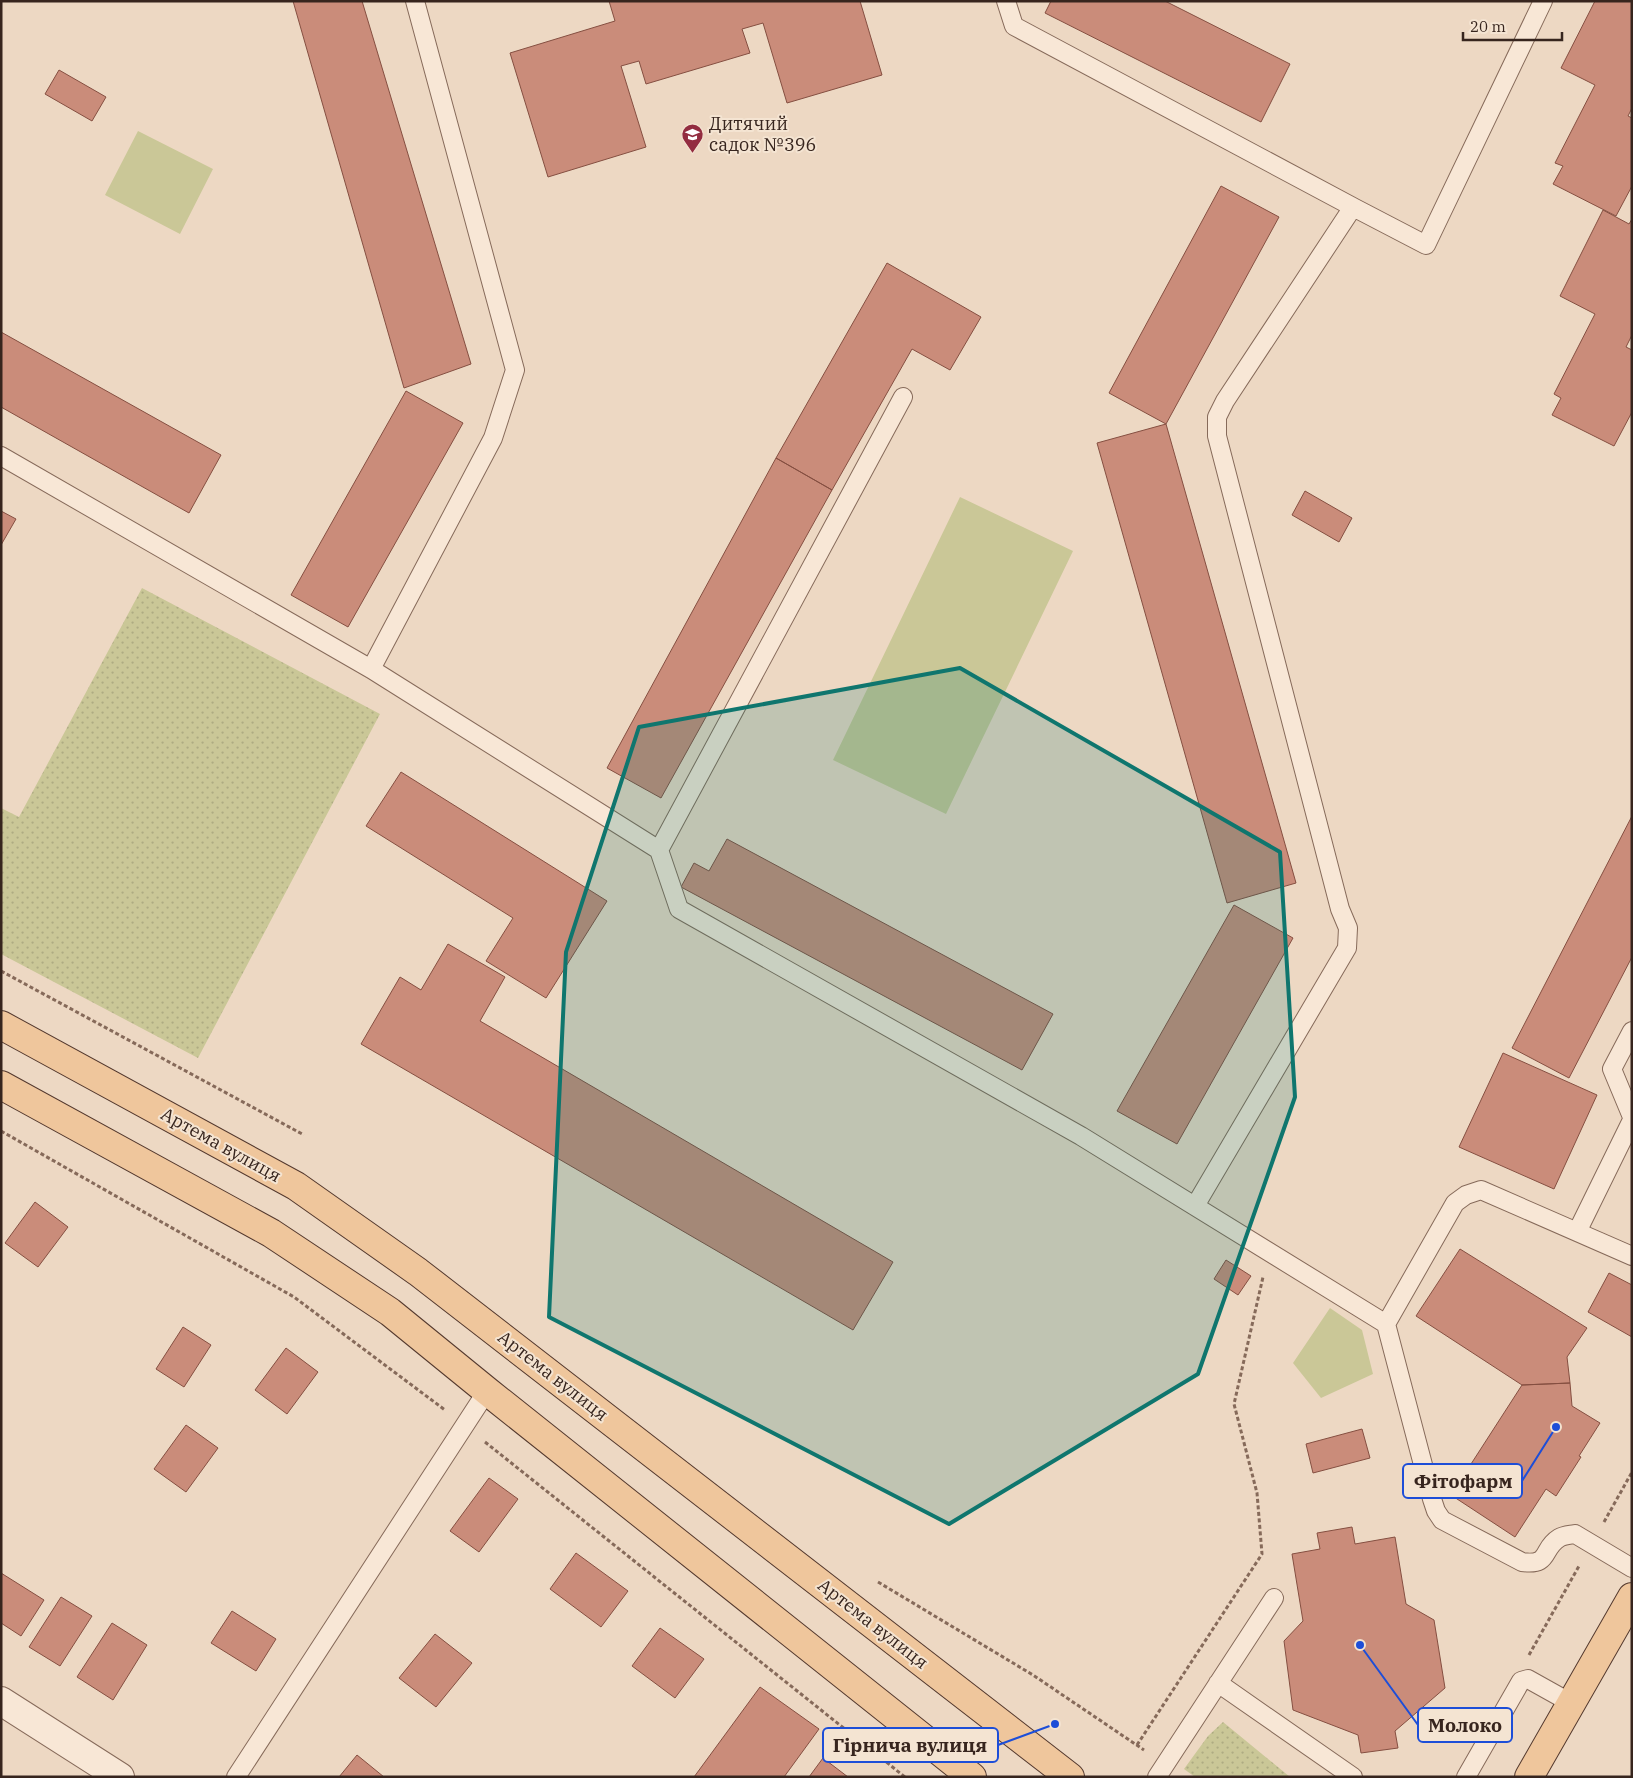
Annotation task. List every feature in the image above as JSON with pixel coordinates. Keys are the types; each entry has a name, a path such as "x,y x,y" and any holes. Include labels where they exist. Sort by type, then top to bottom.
{"main road":[{"name":"Артема вулиця","path":"1,1025 296,1186 418,1272 1070,1777"},
{"path":"1,1085 271,1233 390,1312 972,1777"},
{"path":"1529,1777 1632,1597"}],"street":[{"path":"1,1701 120,1777"}],"lane":[{"path":"371,669 493,438 515,370 415,1"},
{"path":"1006,1 1014,26 1353,208 1426,245 1543,1"},
{"path":"1195,1206 1347,948 1348,928 1340,909 1217,436 1217,417 1225,400 1353,208"},
{"path":"659,850 903,398"},
{"path":"1,456 371,669 659,850 679,909 1082,1136 1386,1324 1432,1499 1436,1511 1442,1520 1522,1562 1533,1563 1541,1560 1558,1539 1565,1535 1575,1534 1632,1568"},
{"path":"1577,1232 1632,1118 1612,1069 1632,1031"},
{"path":"1386,1324 1455,1203 1466,1195 1481,1190 1632,1256"},
{"path":"236,1777 487,1391"},
{"path":"1161,1771 1274,1598"},
{"path":"1466,1777 1521,1681 1528,1679 1571,1703"},
{"path":"1218,1683 1353,1777"}],"path":[{"path":"1,972 304,1135"},
{"path":"1137,1745 1262,1554 1257,1493 1234,1404 1268,1251"},
{"path":"1528,1656 1632,1472"},
{"path":"878,1582 1033,1676 1137,1745 1161,1771"}],"highlighted area":[{"path":"960,668 1280,852 1295,1097 1198,1374 949,1524 549,1317 566,952 639,727"}],"shaded area":[{"path":"138,131 213,169 180,234 105,195"},
{"path":"960,497 1073,551 946,814 833,760"},
{"path":"142,588 380,714 198,1058 1,954 1,808 19,817"},
{"path":"1330,1308 1362,1330 1373,1374 1321,1398 1293,1363"},
{"path":"1223,1722 1290,1777 1195,1777 1184,1769 1208,1736"}],"building":[{"path":"293,1 362,1 471,364 404,388"},
{"path":"609,1 860,1 882,75 787,103 763,23 742,29 750,53 646,84 639,61 621,66 646,147 548,177 510,53 615,21"},
{"path":"1051,1 1165,1 1290,64 1261,122 1045,13"},
{"path":"1595,1 1632,1 1632,108 1628,116 1632,118 1632,186 1616,216 1553,184 1563,166 1555,163 1595,85 1561,68"},
{"path":"59,70 106,97 92,121 45,94"},
{"path":"1221,186 1279,217 1166,424 1109,393"},
{"path":"1603,210 1629,224 1632,219 1632,335 1626,347 1632,350 1632,412 1614,446 1552,415 1561,398 1554,394 1595,314 1560,296"},
{"path":"887,263 981,317 950,370 912,349 832,490 776,458"},
{"path":"1,332 221,455 189,513 1,407"},
{"path":"406,391 463,423 348,627 291,595"},
{"path":"1166,424 1296,883 1227,903 1097,443"},
{"path":"776,458 832,490 661,798 607,768"},
{"path":"1305,491 1352,518 1339,542 1292,515"},
{"path":"1,511 16,519 1,545"},
{"path":"401,772 607,901 546,998 486,961 513,918 366,826"},
{"path":"1632,816 1632,957 1569,1078 1512,1048"},
{"path":"727,839 1053,1014 1022,1070 681,887 694,863 709,871"},
{"path":"1234,905 1293,938 1177,1144 1117,1111"},
{"path":"448,944 505,977 480,1021 893,1262 853,1330 361,1044 400,977 421,990"},
{"path":"1503,1053 1597,1095 1554,1189 1459,1147"},
{"path":"35,1202 68,1227 38,1267 5,1243"},
{"path":"1460,1249 1587,1328 1567,1357 1570,1383 1522,1385 1416,1316"},
{"path":"1226,1260 1251,1276 1238,1295 1214,1279"},
{"path":"1609,1273 1632,1285 1632,1337 1588,1312"},
{"path":"183,1327 211,1345 184,1387 156,1369"},
{"path":"286,1348 318,1372 287,1414 255,1390"},
{"path":"1570,1383 1572,1406 1600,1423 1556,1496 1546,1489 1515,1537 1451,1495 1522,1385"},
{"path":"186,1425 218,1448 186,1492 154,1469"},
{"path":"1362,1429 1370,1458 1313,1473 1306,1444"},
{"path":"489,1478 518,1499 479,1552 450,1531"},
{"path":"1352,1527 1355,1544 1395,1537 1406,1604 1434,1620 1445,1688 1395,1731 1398,1748 1361,1753 1358,1735 1293,1710 1284,1641 1303,1621 1292,1554 1320,1549 1317,1533"},
{"path":"576,1553 628,1591 601,1627 550,1589"},
{"path":"1,1573 44,1600 21,1636 1,1623"},
{"path":"61,1597 92,1616 60,1666 29,1647"},
{"path":"232,1611 276,1639 256,1671 211,1643"},
{"path":"112,1623 147,1645 113,1700 77,1677"},
{"path":"660,1628 704,1659 675,1698 632,1666"},
{"path":"435,1634 472,1663 436,1707 399,1678"},
{"path":"760,1687 819,1729 784,1777 694,1777"},
{"path":"357,1755 384,1777 339,1777"},
{"path":"823,1758 848,1777 809,1777"}],"place":[{"name":"Дитячий садок №396","path":"693,153"},
{"name":"Фітофарм","path":"1556,1427"},
{"name":"Молоко","path":"1360,1645"},
{"name":"Гірнича вулиця","path":"1055,1724"}]}
